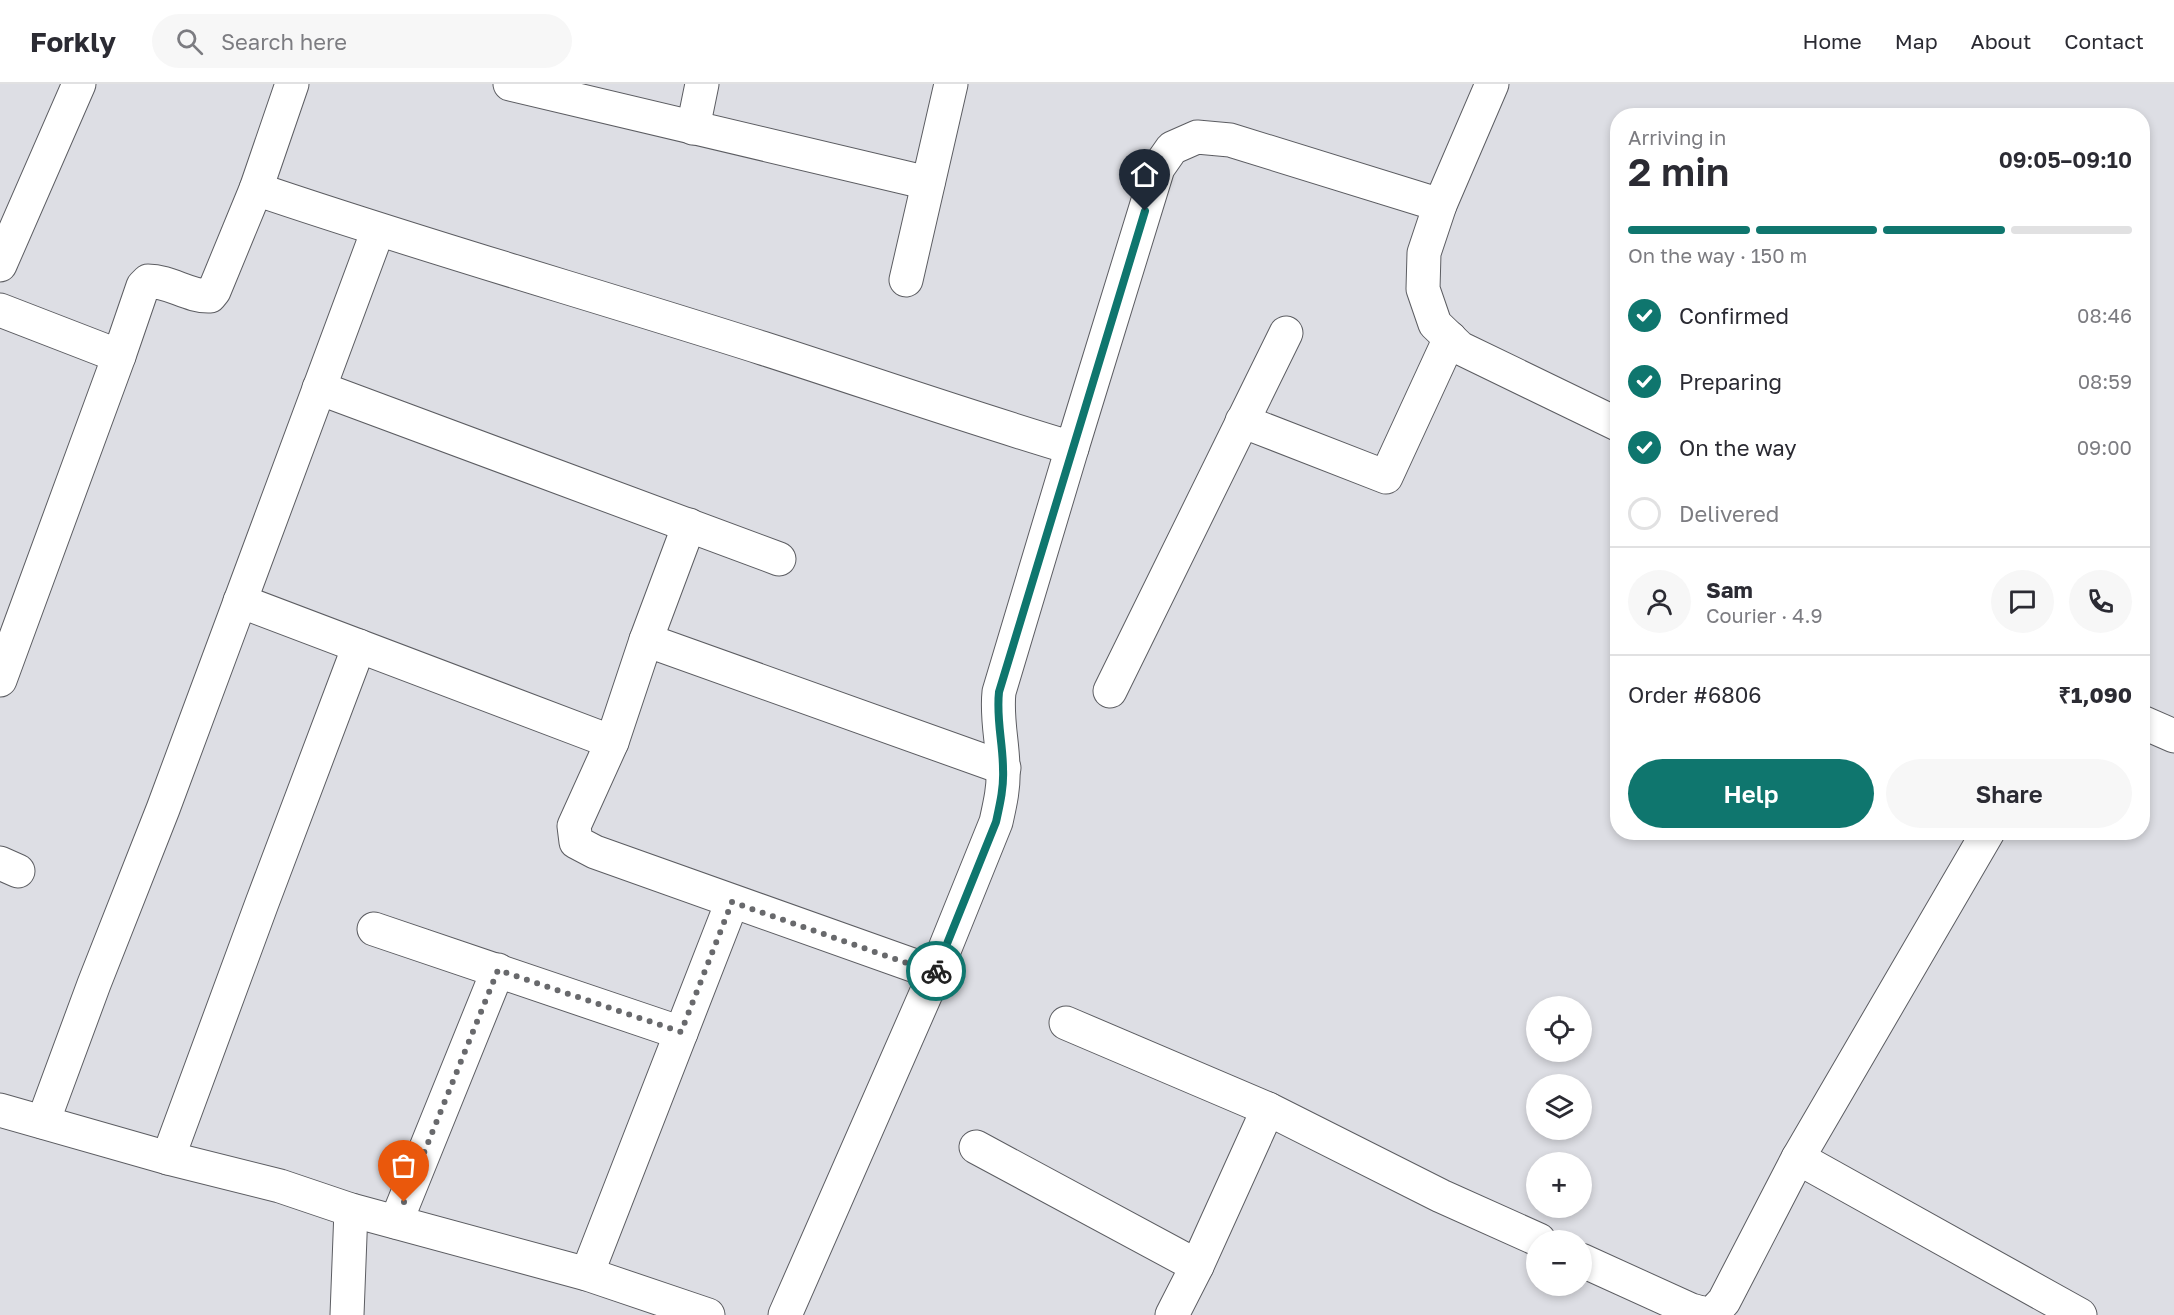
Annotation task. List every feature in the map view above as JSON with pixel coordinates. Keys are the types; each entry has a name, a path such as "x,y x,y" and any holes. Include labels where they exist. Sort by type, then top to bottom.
{"street":[{"path":"0,265 79,84"},
{"path":"0,680 143,286 148,280 163,282 202,296 210,296 214,291 256,189 292,84"},
{"path":"510,84 928,183"},
{"path":"693,128 702,84"},
{"path":"906,280 951,84"},
{"path":"1492,84 1440,205 1425,253 1423,289 1435,324 1460,348 1610,421"},
{"path":"785,1315 935,973 996,822 1002,797 1004,768 997,713 999,692 1158,168 1172,148 1197,137 1230,140 1440,205"},
{"path":"256,189 378,230 762,348 982,421 1072,447"},
{"path":"43,1122 378,230"},
{"path":"0,310 119,356"},
{"path":"1110,692 1286,333"},
{"path":"1242,421 1386,477 1450,338"},
{"path":"319,388 779,559"},
{"path":"688,525 612,742 574,826 576,842 595,852 732,902 935,973"},
{"path":"240,601 612,742"},
{"path":"646,640 1004,768"},
{"path":"168,1158 359,646"},
{"path":"2150,726 2174,736"},
{"path":"1592,1265 1691,1310 1706,1315 1716,1311 1724,1301 1798,1158 1983,840"},
{"path":"588,1274 732,902"},
{"path":"374,929 681,1032"},
{"path":"396,1222 498,970"},
{"path":"1066,1023 1268,1109 1441,1196 1526,1234"},
{"path":"1172,1315 1197,1266 1268,1109"},
{"path":"0,1110 168,1158 280,1186 351,1210 588,1274 671,1308 708,1315"},
{"path":"976,1147 1197,1266"},
{"path":"1798,1158 2080,1315"},
{"path":"347,1315 351,1210"}],"way so far":[{"path":"404,1202 498,970 681,1032 732,902 935,973 936,971"}],"route":[{"path":"936,971 996,822 1002,797 1004,768 997,713 999,692 1145,211"}]}
